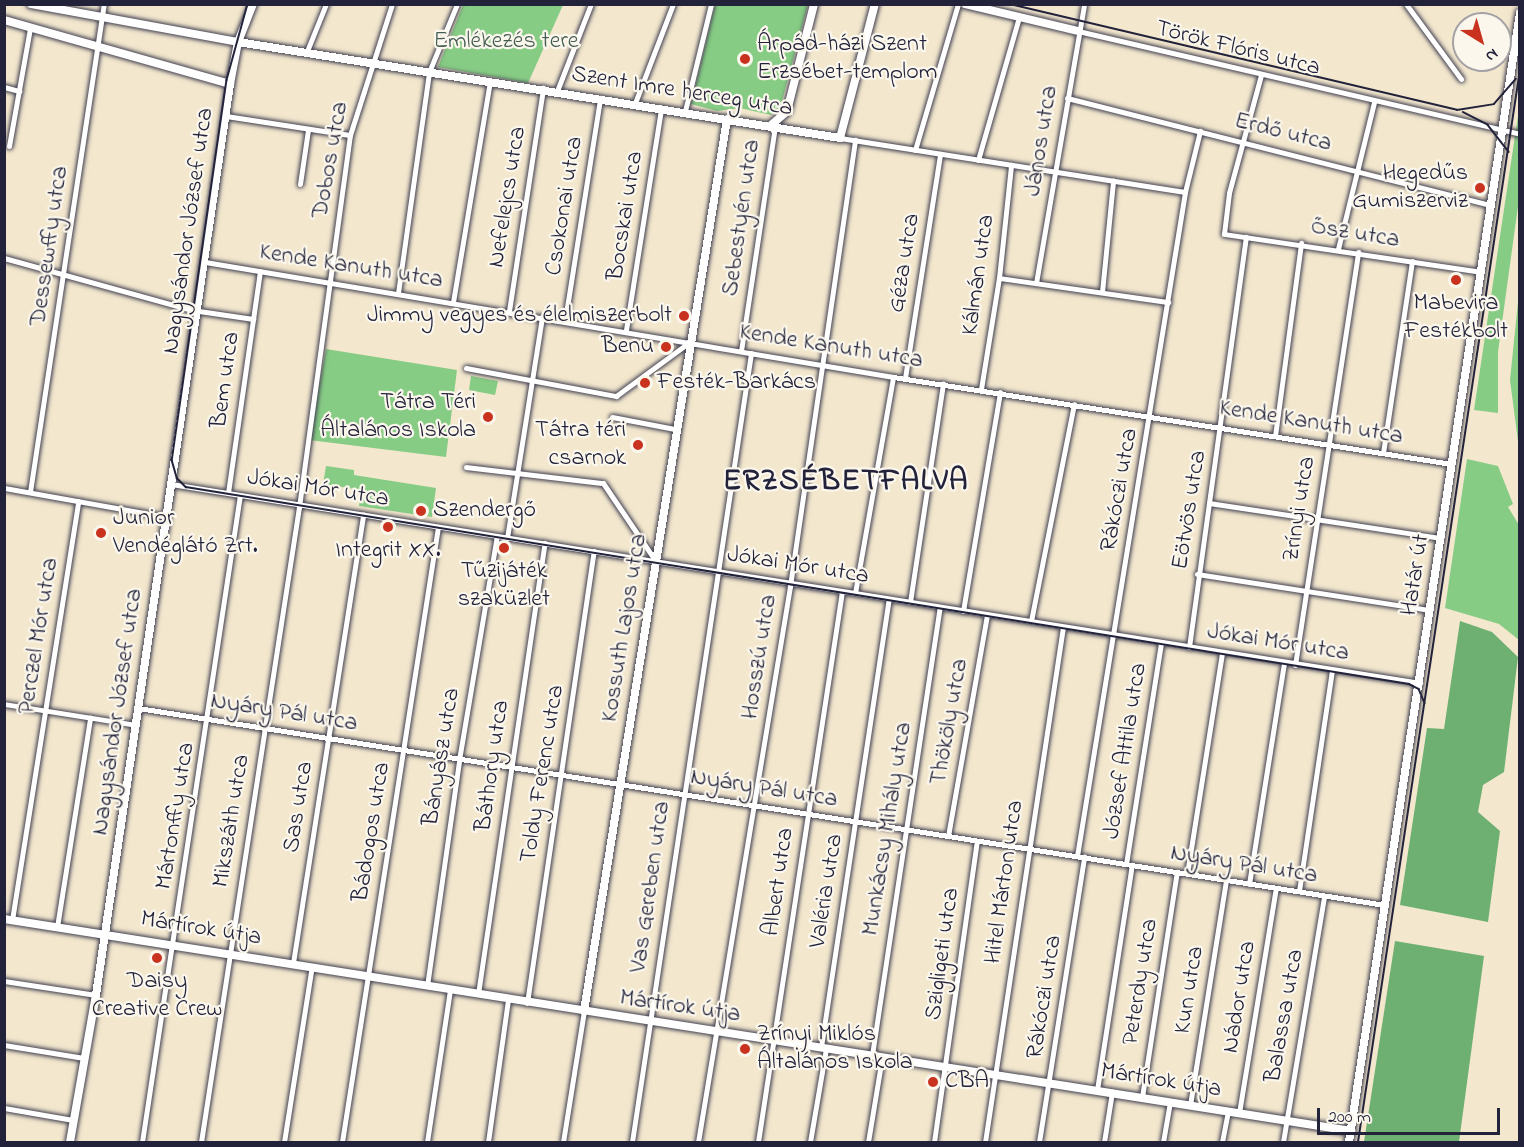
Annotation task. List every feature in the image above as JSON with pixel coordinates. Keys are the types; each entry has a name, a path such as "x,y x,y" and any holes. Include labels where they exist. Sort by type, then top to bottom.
{"street":[{"name":"Szent Imre herceg utca","path":"31,4 238,42 307,51 490,82 543,88 840,138 1185,192"},
{"name":"Dessewffy utca","path":"30,492 104,4"},
{"name":"Nagysándor József utca","path":"69,1143 96,995 230,84 238,42 253,4"},
{"path":"307,51 326,4"},
{"name":"Dobos utca","path":"300,504 350,135 371,62 392,4"},
{"path":"398,293 429,72 457,4"},
{"path":"557,91 591,4"},
{"path":"635,103 673,4"},
{"path":"685,111 711,4"},
{"path":"794,130 788,124 787,111 814,4"},
{"path":"840,138 875,4"},
{"path":"915,150 958,4"},
{"name":"Török Flóris utca","path":"965,4 1518,135"},
{"name":"János utca","path":"1036,283 1084,4"},
{"path":"1406,4 1461,79"},
{"name":"Határ út","path":"1349,1143 1520,14"},
{"path":"978,160 1019,17"},
{"path":"4,20 230,84"},
{"path":"9,146 30,28"},
{"path":"1244,142 1260,75"},
{"path":"453,302 490,82"},
{"path":"4,87 19,91"},
{"name":"Nefelejcs utca","path":"509,311 543,88"},
{"name":"Csokonai utca","path":"566,320 600,98"},
{"name":"Erdő utca","path":"1067,99 1358,169 1491,205"},
{"path":"1338,249 1374,102"},
{"name":"Bocskai utca","path":"626,330 661,108"},
{"path":"770,126 787,111"},
{"path":"226,116 350,135"},
{"name":"Kossuth Lajos utca","path":"563,1143 675,429 727,119"},
{"name":"Sebestyén utca","path":"741,351 774,132 770,126"},
{"path":"300,184 308,130"},
{"name":"Rákóczi utca","path":"1040,1143 1114,635 1151,417 1185,192 1200,131"},
{"name":"Hosszú utca","path":"698,1143 790,583 855,140"},
{"name":"Ősz utca","path":"1244,142 1229,193 1224,234 1301,243 1481,272"},
{"name":"Géza utca","path":"904,378 940,154"},
{"name":"Kálmán utca","path":"981,389 999,278 1011,165"},
{"path":"1102,292 1113,181"},
{"name":"Eötvös utca","path":"1189,647 1197,574 1221,428 1246,237"},
{"path":"1275,436 1301,243"},
{"name":"Zrínyi utca","path":"1295,664 1358,252"},
{"path":"4,258 198,311 253,319"},
{"path":"1383,453 1412,261"},
{"name":"Kende Kanuth utca","path":"205,262 566,320 904,378 1452,464"},
{"name":"Bem utca","path":"228,493 260,271"},
{"path":"999,278 1168,302"},
{"path":"507,538 518,474 515,467 542,317"},
{"path":"466,368 616,396 691,341"},
{"name":"Vas Gereben utca","path":"632,1143 751,353"},
{"path":"855,593 893,376"},
{"path":"910,602 943,383"},
{"path":"963,611 1000,392"},
{"path":"1031,621 1074,404"},
{"path":"612,417 675,429"},
{"path":"466,467 603,483 655,560"},
{"name":"Jókai Mór utca","path":"171,484 1420,683"},
{"path":"4,488 166,517"},
{"name":"Mártonffy utca","path":"142,1143 175,945 240,495"},
{"name":"Perczel Mór utca","path":"8,919 45,710 78,501"},
{"path":"1209,503 1441,538"},
{"name":"Mikszáth utca","path":"201,1143 300,504"},
{"name":"Sas utca","path":"293,963 363,514"},
{"name":"Bádogos utca","path":"342,1143 438,527"},
{"name":"Bányász utca","path":"427,986 459,760 497,536"},
{"name":"Báthory utca","path":"478,994 545,543"},
{"name":"Toldy Ferenc utca","path":"527,1003 594,551"},
{"path":"1197,574 1430,610"},
{"name":"Albert utca","path":"758,1143 842,591"},
{"name":"Valéria utca","path":"810,1143 888,599"},
{"name":"Munkácsy Mihály utca","path":"872,1055 940,607"},
{"name":"Thököly utca","path":"948,836 987,614"},
{"name":"Hitel Márton utca","path":"985,1143 1028,849 1064,627"},
{"name":"József Attila utca","path":"1097,1090 1161,642"},
{"path":"1188,874 1222,653"},
{"path":"1249,884 1284,663"},
{"path":"1299,891 1332,670"},
{"path":"4,704 136,724"},
{"name":"Nyáry Pál utca","path":"138,708 1385,905"},
{"path":"57,927 90,718"},
{"name":"Szigligeti utca","path":"934,1143 977,841"},
{"name":"Peterdy utca","path":"1142,1097 1177,872"},
{"name":"Kun utca","path":"1190,1105 1226,880"},
{"name":"Nádor utca","path":"1239,1113 1276,888"},
{"name":"Balassa utca","path":"1283,1143 1324,896"},
{"name":"Mártírok útja","path":"8,919 312,966 650,1023 824,1047 1351,1131"},
{"path":"284,1143 312,966"},
{"path":"4,981 96,995"},
{"path":"427,1143 450,990"},
{"path":"488,1143 508,1000"},
{"path":"4,1045 84,1058"},
{"path":"868,1143 882,1057"},
{"path":"1104,1143 1112,1092"},
{"path":"1163,1143 1170,1102"},
{"path":"4,1108 73,1120"},
{"path":"1222,1143 1228,1111"}],"green space":[{"name":"Emlékezés tere","path":"463,5 563,5 528,83 438,67"},
{"path":"715,5 808,5 779,112 771,115 740,108 717,111 691,104"},
{"path":"1519,109 1519,199 1498,352 1498,413 1474,410"},
{"path":"1519,292 1520,449 1510,380"},
{"path":"326,349 457,370 446,457 309,440"},
{"path":"471,376 498,381 495,395 469,390"},
{"path":"1467,459 1498,466 1513,504 1508,507 1519,525 1519,640 1499,624 1445,608"},
{"path":"326,466 354,470 354,475 436,488 432,517 359,506 361,490 323,484"},
{"path":"1460,621 1492,632 1518,657 1504,772 1483,785 1478,812 1500,831 1488,922 1400,905 1427,728 1444,729"},
{"path":"1395,941 1484,956 1459,1142 1364,1142"}],"tram line":[{"path":"248,4 227,80 172,460 177,478 186,487 1409,684 1419,689 1425,703"},
{"path":"1010,4 1457,110 1494,104 1516,79"},
{"path":"1358,1142 1520,70"},
{"path":"1463,112 1488,125 1509,152"}],"place":[{"name":"Árpád-házi Szent Erzsébet-templom","path":"745,59"},
{"name":"Hegedűs Gumiszerviz","path":"1480,188"},
{"name":"Mabevira Festékbolt","path":"1456,280"},
{"name":"Jimmy vegyes és élelmiszerbolt","path":"684,316"},
{"name":"Benu","path":"666,347"},
{"name":"Festék-Barkács","path":"645,383"},
{"name":"Tátra Téri Általános Iskola","path":"488,417"},
{"name":"Tátra téri csarnok","path":"638,445"},
{"name":"Szendergő","path":"421,511"},
{"name":"Integrit XX.","path":"388,527"},
{"name":"Junior Vendéglátó Zrt.","path":"101,533"},
{"name":"Tűzijáték szaküzlet","path":"504,548"},
{"name":"Daisy Creative Crew","path":"157,958"},
{"name":"Zrínyi Miklós Általános Iskola","path":"745,1049"},
{"name":"CBA","path":"933,1082"}],"district":[{"name":"ERZSÉBETFALVA","path":"846,482"}]}
